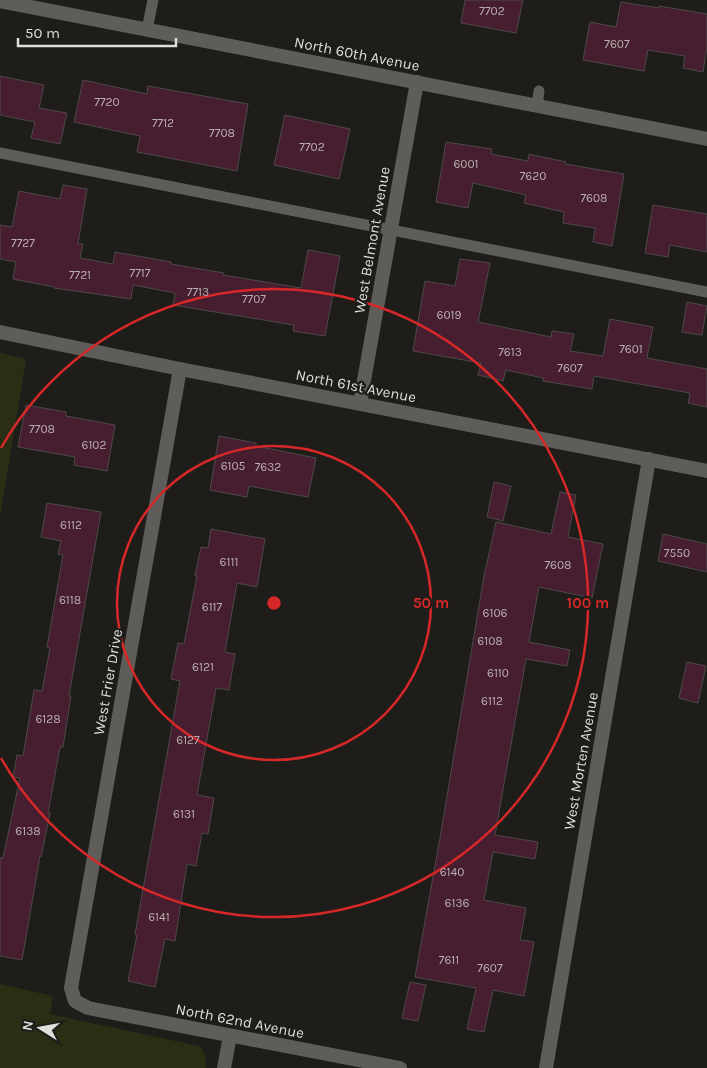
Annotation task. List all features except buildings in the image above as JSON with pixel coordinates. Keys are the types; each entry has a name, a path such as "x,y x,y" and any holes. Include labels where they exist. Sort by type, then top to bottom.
{"street":[{"name":"North 60th Avenue","path":"0,1 707,139"},
{"name":"West Belmont Avenue","path":"360,403 417,82"},
{"name":"North 61st Avenue","path":"1,335 707,471"},
{"name":"West Frier Drive","path":"75,1001 71,988 180,369"},
{"name":"West Morten Avenue","path":"546,1068 649,460"},
{"name":"North 62nd Avenue","path":"75,1001 88,1008 400,1068"},
{"path":"224,1068 230,1036"}],"lane":[{"path":"147,30 153,0"},
{"path":"537,106 539,91"},
{"path":"0,153 707,292"}],"green space":[{"path":"0,353 26,359 0,517"},
{"path":"0,984 53,996 50,1014 199,1046 204,1053 206,1068 0,1068"}]}
